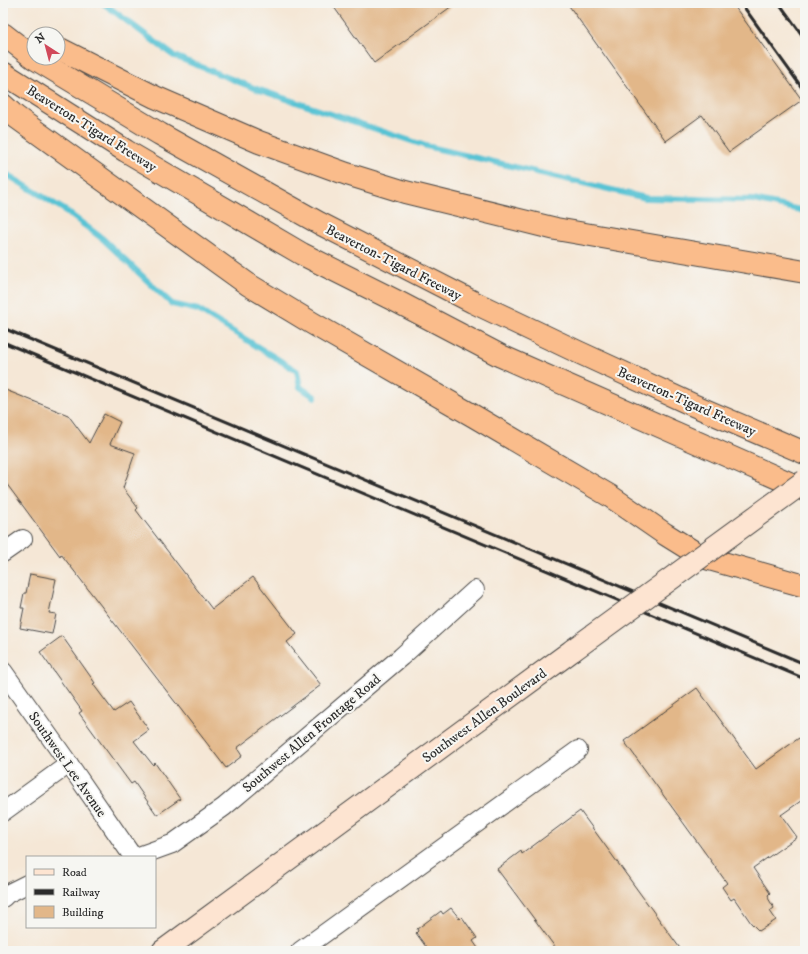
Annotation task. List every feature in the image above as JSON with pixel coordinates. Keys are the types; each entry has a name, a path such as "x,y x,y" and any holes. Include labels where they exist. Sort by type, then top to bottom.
{"highway":[{"path":"3,30 26,36"},
{"name":"Beaverton-Tigard Freeway","path":"3,34 34,58 133,118 319,223 473,302 571,349 693,405 805,453"},
{"path":"66,52 155,97 259,142 347,174 405,192 556,229 805,272"},
{"name":"Beaverton-Tigard Freeway","path":"3,72 126,151 302,254 501,356 805,490"},
{"path":"3,105 16,117 249,285 610,496 665,534 702,557 805,586"}],"main road":[{"name":"Southwest Allen Boulevard","path":"163,951 805,481"}],"street":[{"path":"3,553 23,539"},
{"name":"Southwest Allen Frontage Road","path":"139,856 172,844 224,807 395,662 475,590"},
{"name":"Southwest Lee Avenue","path":"3,671 69,764 131,856"},
{"path":"304,950 578,750"},
{"path":"3,812 69,764"},
{"path":"3,898 7,894 26,884"}],"building":[{"path":"331,3 456,3 374,63"},
{"path":"567,3 732,3 802,100 729,152 702,115 666,141"},
{"path":"3,389 68,415 89,443 104,414 120,422 110,444 135,453 123,488 138,508 136,510 212,609 253,577 297,634 287,642 321,685 237,748 242,756 226,768 61,554 60,556 3,479"},
{"path":"30,574 56,579 49,613 56,614 52,634 20,628 24,608 21,608"},
{"path":"62,636 95,683 93,684 114,712 129,702 149,730 134,741 153,765 155,763 180,799 157,815 134,782 131,784 79,713 82,711 40,652"},
{"path":"697,688 756,769 799,738 805,746 805,798 781,815 797,837 753,868 770,893 768,898 774,908 770,911 776,920 759,931 751,923 734,898 731,900 722,887 727,883 624,741"},
{"path":"580,811 682,951 558,951 497,869 521,851 522,854"},
{"path":"451,908 460,919 462,917 477,938 473,941 480,951 429,951 416,933 418,931 417,929 441,911 443,914"}],"waterway":[{"path":"103,3 174,56 254,88 426,146 646,198 753,200 805,211"},
{"path":"3,172 63,209 103,239 172,304 198,310 297,371 300,387 315,397"}],"railway":[{"path":"741,3 805,92"},
{"path":"779,3 805,39"},
{"path":"3,328 805,664"},
{"path":"3,342 805,679"}]}
